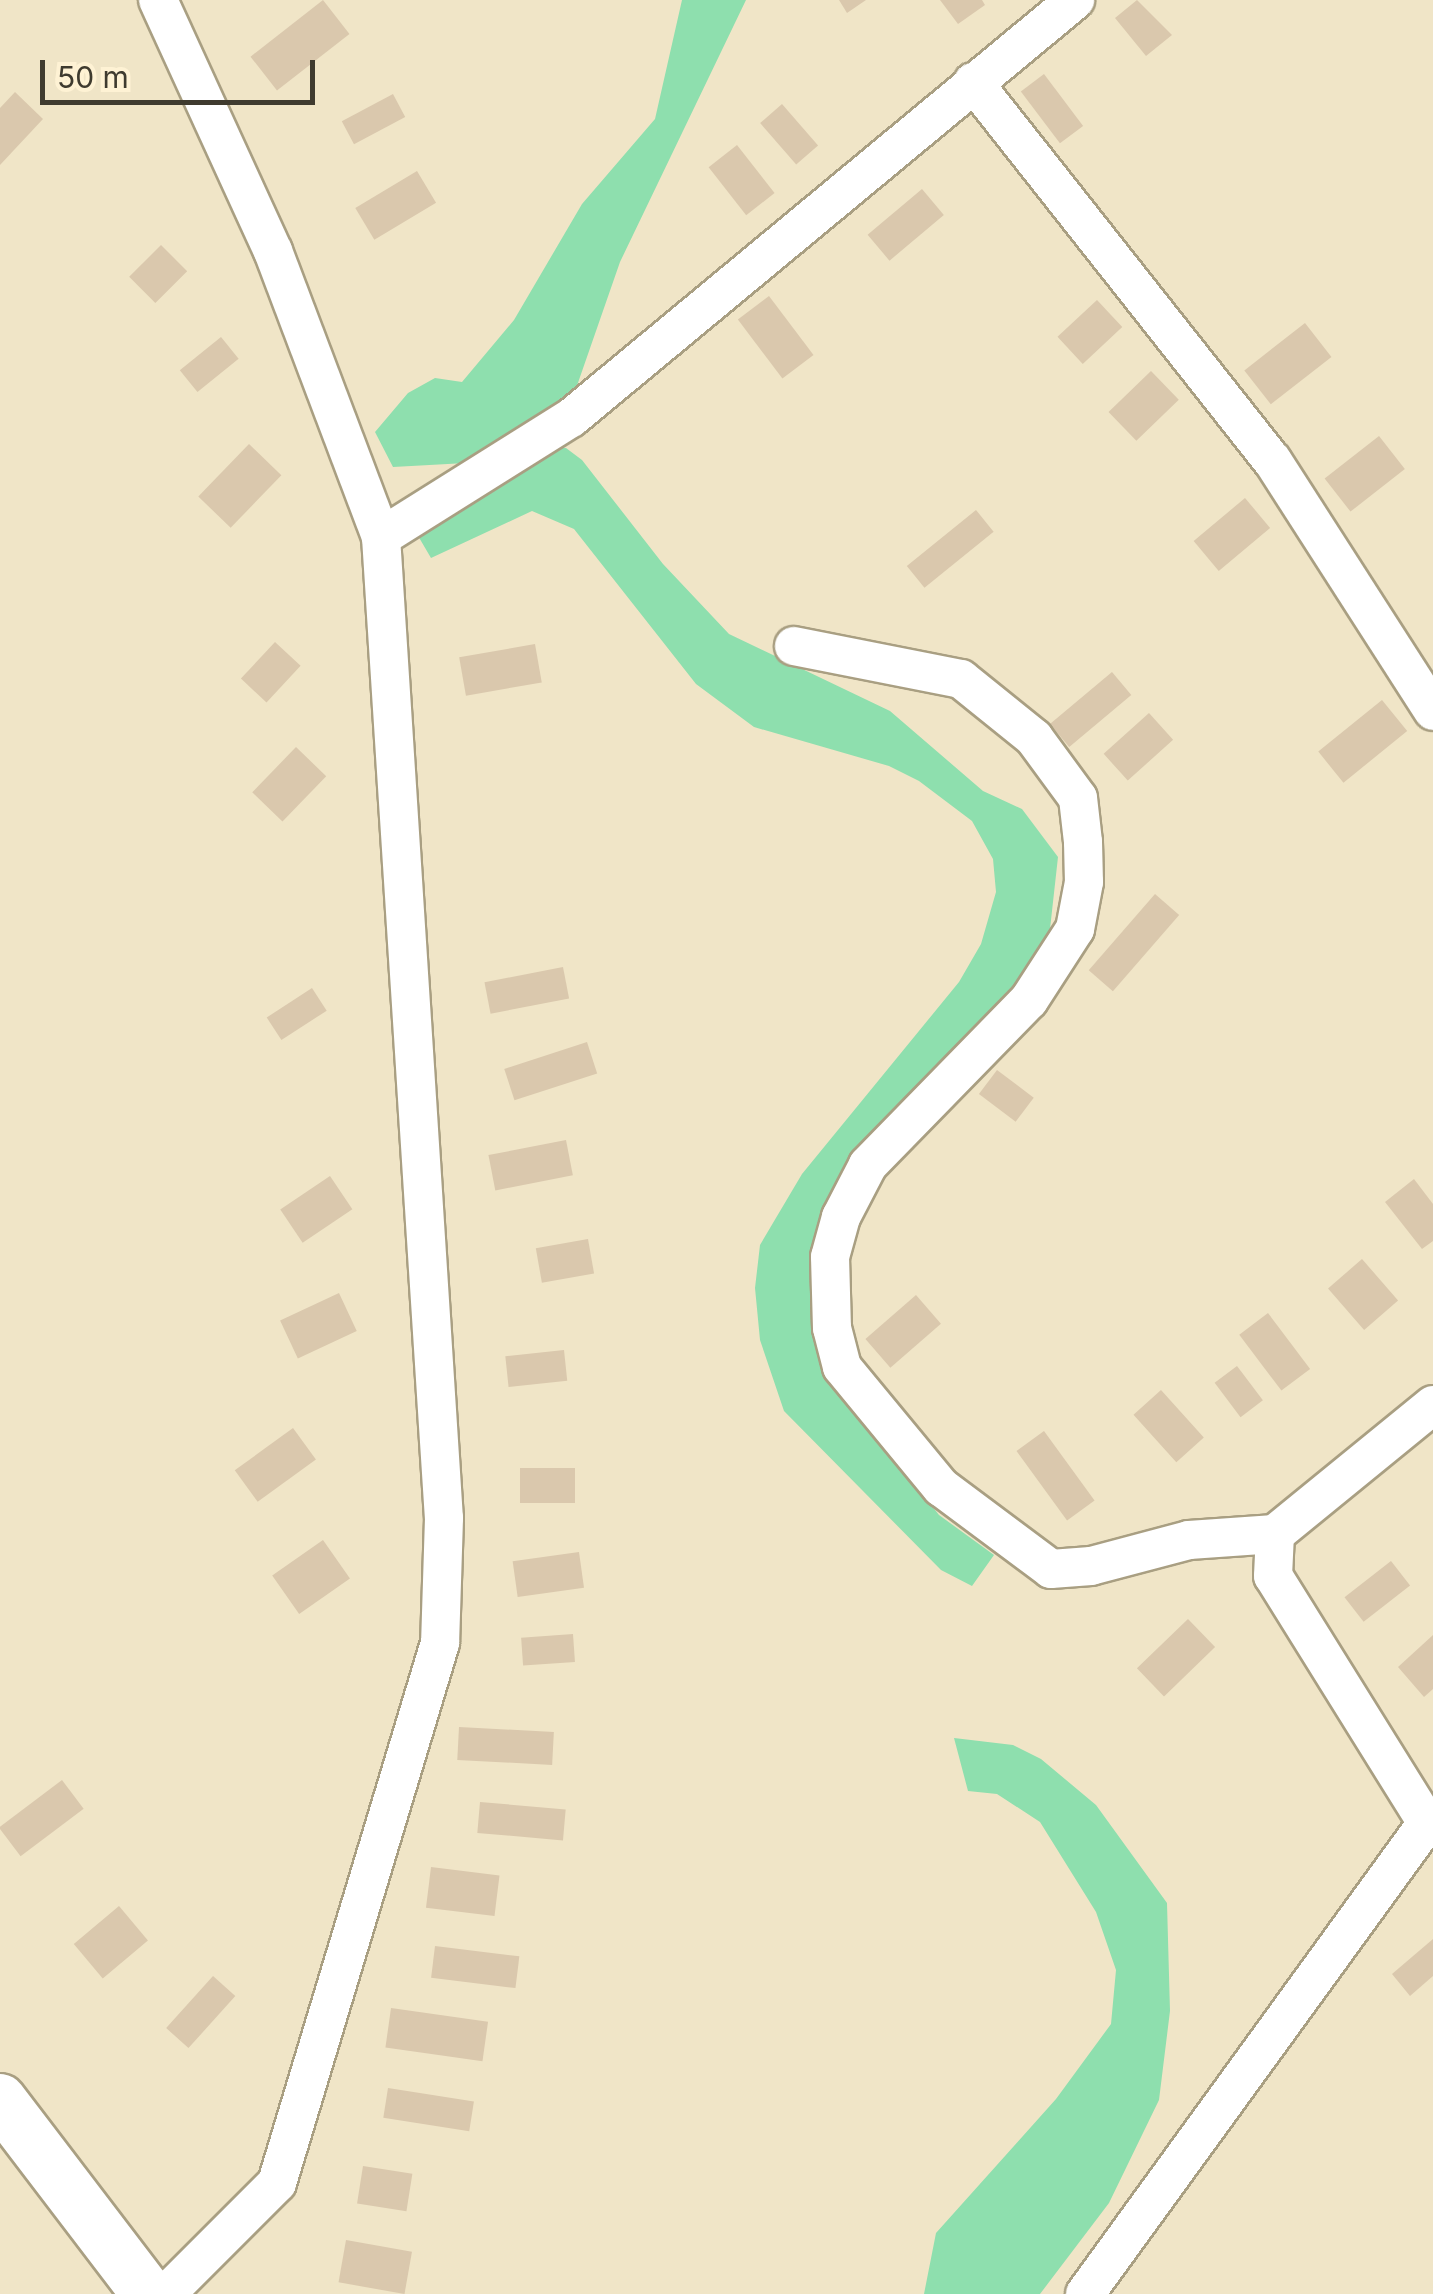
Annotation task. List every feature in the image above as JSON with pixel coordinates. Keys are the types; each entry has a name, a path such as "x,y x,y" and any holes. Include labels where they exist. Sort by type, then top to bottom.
{"street":[{"path":"158,0 273,250 380,537 444,1518 440,1642 278,2183 166,2294"},
{"path":"380,537 571,418 1075,0"},
{"path":"972,82 1272,460 1433,711"},
{"path":"794,646 961,679 1034,738 1078,798 1084,882 1075,929 1029,1000 868,1165 841,1218 830,1258 832,1328 842,1368 941,1487 1051,1569 1091,1566 1189,1540 1275,1534 1433,1405"},
{"path":"1085,2294 1430,1827 1273,1576 1275,1534"},
{"path":"0,2100 148,2294"}],"green space":[{"path":"682,0 746,0 620,262 572,400 466,463 393,467 375,432 408,393 435,378 462,382 514,320 582,204 655,119"},
{"path":"543,447 566,448 582,460 663,564 729,634 890,711 983,791 1022,809 1058,857 1049,938 1016,994 859,1149 819,1222 813,1258 829,1376 939,1515 994,1555 972,1586 941,1570 784,1411 760,1340 755,1288 760,1245 802,1174 959,982 981,944 996,892 993,859 972,821 919,781 889,766 754,727 696,684 574,529 532,511 431,558 414,529"},
{"path":"954,1738 1013,1745 1041,1759 1096,1805 1167,1903 1170,2011 1159,2100 1109,2203 1040,2294 924,2294 936,2233 1056,2099 1111,2024 1116,1970 1096,1912 1040,1822 997,1794 968,1791"}],"building":[{"path":"323,0 349,34 277,91 251,57"},
{"path":"839,0 866,0 847,13"},
{"path":"940,0 982,0 985,5 958,24"},
{"path":"1137,0 1172,35 1146,56 1115,18"},
{"path":"1044,74 1083,126 1060,143 1021,91"},
{"path":"15,92 43,119 0,165 0,108"},
{"path":"393,94 405,117 354,144 342,121"},
{"path":"782,104 818,146 796,165 760,123"},
{"path":"737,145 775,193 746,215 709,167"},
{"path":"417,171 436,203 374,240 355,208"},
{"path":"922,189 944,215 889,261 868,235"},
{"path":"161,245 187,271 155,303 129,277"},
{"path":"769,296 814,355 782,379 738,319"},
{"path":"1097,300 1122,327 1083,364 1058,337"},
{"path":"1305,323 1331,357 1271,404 1244,370"},
{"path":"221,337 239,359 197,392 180,370"},
{"path":"1151,371 1179,400 1136,441 1109,412"},
{"path":"1379,436 1405,469 1350,512 1325,478"},
{"path":"249,444 281,475 231,528 198,497"},
{"path":"1245,498 1270,528 1219,571 1194,541"},
{"path":"976,510 994,532 924,588 907,566"},
{"path":"275,642 301,666 266,702 241,679"},
{"path":"535,644 542,682 466,696 459,657"},
{"path":"1112,672 1131,695 1069,747 1050,724"},
{"path":"1382,700 1407,731 1343,783 1318,752"},
{"path":"1149,713 1173,740 1128,781 1104,754"},
{"path":"296,747 326,776 282,821 252,792"},
{"path":"1155,894 1179,915 1113,991 1089,970"},
{"path":"563,967 569,998 491,1014 484,982"},
{"path":"312,988 327,1011 281,1040 267,1017"},
{"path":"587,1042 597,1073 514,1100 504,1069"},
{"path":"997,1070 1034,1098 1016,1122 979,1094"},
{"path":"566,1140 573,1175 495,1190 488,1155"},
{"path":"330,1176 352,1209 303,1243 280,1210"},
{"path":"1414,1179 1433,1204 1433,1241 1422,1249 1385,1202"},
{"path":"588,1239 594,1273 542,1283 536,1248"},
{"path":"1362,1259 1398,1301 1364,1330 1328,1289"},
{"path":"339,1293 357,1331 298,1359 280,1320"},
{"path":"916,1295 941,1324 890,1368 865,1339"},
{"path":"1268,1313 1310,1369 1281,1391 1239,1335"},
{"path":"564,1350 567,1381 509,1387 505,1356"},
{"path":"1237,1366 1263,1400 1241,1417 1215,1383"},
{"path":"1161,1390 1204,1438 1176,1462 1134,1415"},
{"path":"293,1428 316,1460 258,1502 235,1470"},
{"path":"1044,1431 1095,1501 1067,1521 1016,1451"},
{"path":"520,1468 575,1468 575,1503 520,1503"},
{"path":"323,1540 350,1579 299,1614 272,1576"},
{"path":"579,1552 584,1588 518,1597 513,1561"},
{"path":"1391,1561 1410,1585 1364,1622 1345,1597"},
{"path":"1188,1619 1215,1647 1164,1696 1137,1668"},
{"path":"573,1634 575,1662 523,1666 521,1638"},
{"path":"1433,1635 1433,1689 1424,1697 1398,1667"},
{"path":"459,1727 554,1732 552,1765 457,1760"},
{"path":"62,1780 84,1809 21,1856 0,1827"},
{"path":"480,1802 566,1809 563,1840 477,1833"},
{"path":"431,1867 499,1875 494,1916 426,1908"},
{"path":"119,1906 148,1940 103,1978 74,1944"},
{"path":"1433,1939 1433,1976 1410,1996 1392,1974"},
{"path":"435,1946 519,1956 515,1988 431,1978"},
{"path":"213,1976 235,1996 188,2048 166,2028"},
{"path":"391,2008 488,2022 482,2061 385,2048"},
{"path":"388,2088 474,2102 469,2131 383,2118"},
{"path":"363,2166 412,2174 406,2211 357,2204"},
{"path":"346,2240 412,2252 405,2294 339,2282"}]}
